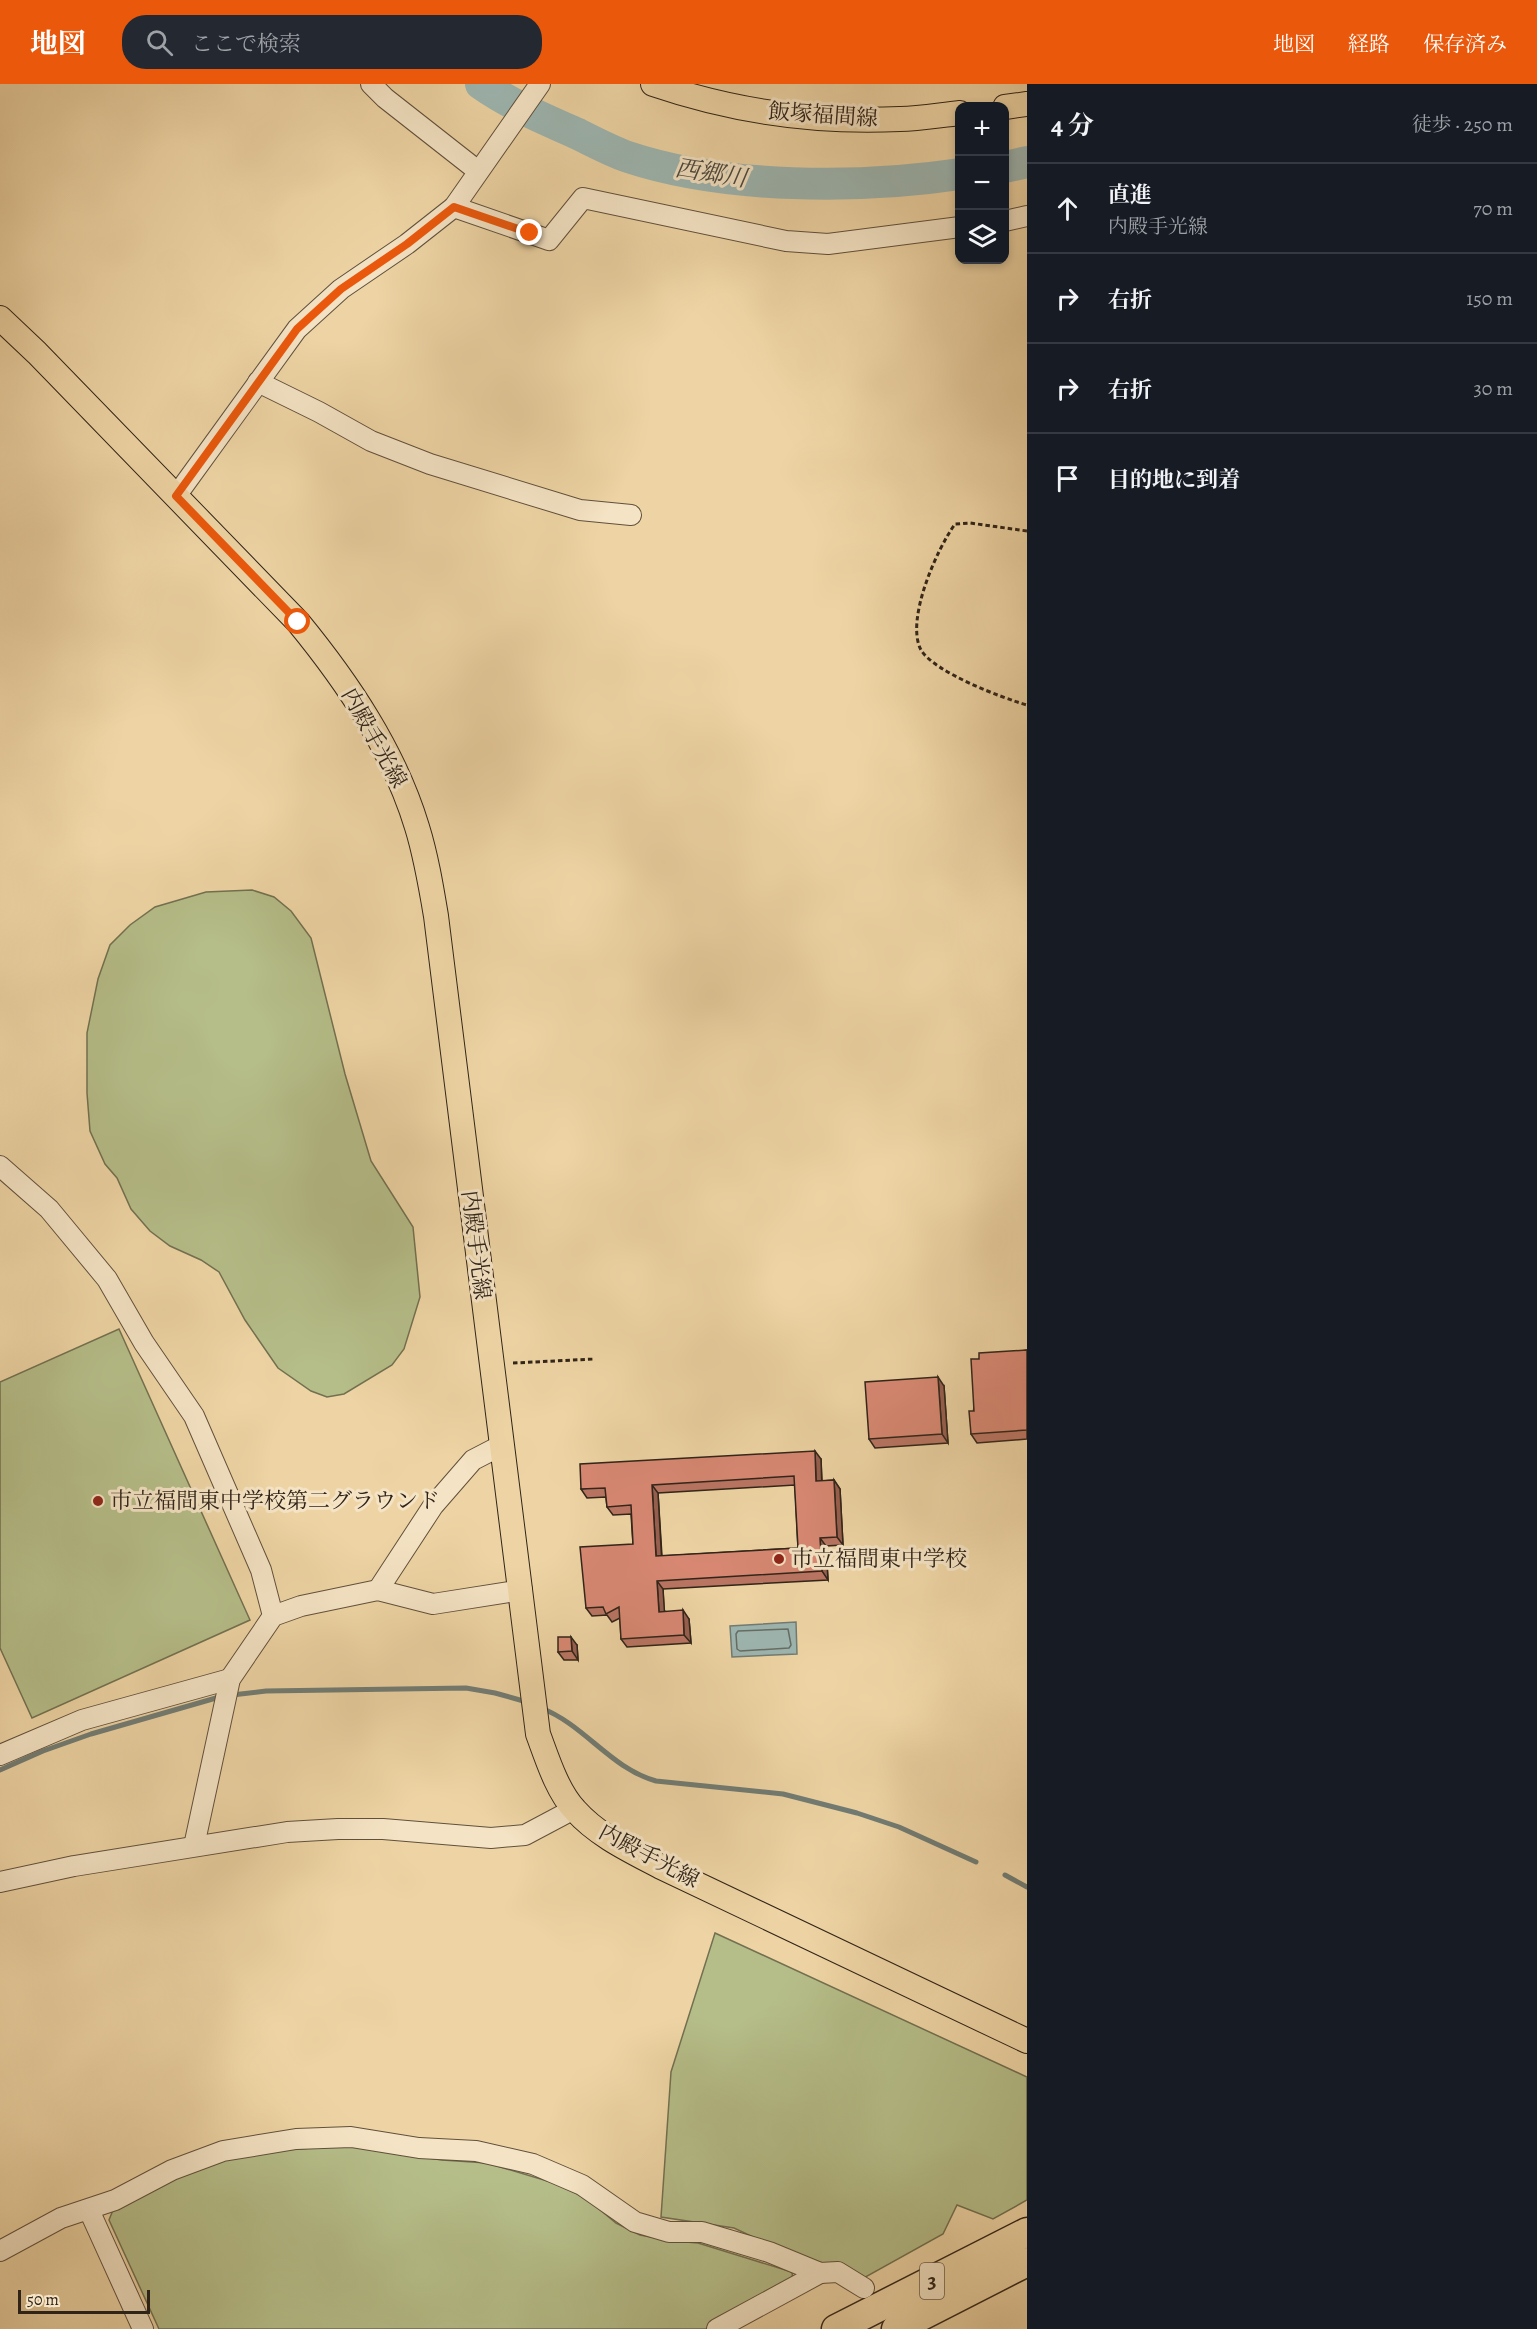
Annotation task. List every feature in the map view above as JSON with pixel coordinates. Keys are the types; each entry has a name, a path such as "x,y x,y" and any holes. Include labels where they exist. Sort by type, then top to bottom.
{"highway":[{"name":"3","path":"836,2329 1027,2232"},
{"name":"3","path":"896,2329 1027,2262"}],"main road":[{"name":"飯塚福間線","path":"653,84 690,97 786,115 901,120 955,114"},
{"path":"1009,106 1027,104"},
{"name":"内殿手光線","path":"0,318 38,353 298,622 326,656 389,756 404,791 417,826 436,916 491,1364 522,1590 538,1734 551,1770 574,1809 596,1830 661,1867 1027,2042"}],"street":[{"path":"371,84 385,98 483,164"},
{"path":"176,496 297,329 341,289 407,244 454,207 536,88"},
{"path":"454,207 549,240 583,198 786,241 828,244 955,228"},
{"path":"1009,220 1027,216"},
{"path":"258,382 371,441 430,464 580,510 631,515"},
{"path":"0,1166 49,1209 107,1279 144,1343 194,1416 261,1570 273,1616"},
{"path":"378,1590 433,1506 473,1461 502,1445"},
{"path":"194,1846 230,1679 273,1616 301,1606 378,1590 432,1604 522,1590"},
{"path":"0,1755 82,1720 230,1679"},
{"path":"0,1882 74,1866 287,1832 383,1829 491,1838 525,1835 574,1809"},
{"path":"0,2251 61,2218 115,2200 172,2170 223,2151 296,2139 351,2137 419,2148 476,2151 533,2164 582,2185 635,2222 669,2232 702,2232 769,2252 820,2273"},
{"path":"89,2210 143,2329"},
{"path":"717,2329 820,2273 838,2272 864,2288"}],"path":[{"path":"1027,531 970,523 956,524 948,534 929,576 917,622 918,642 923,653 940,666 971,684 1027,705"},
{"path":"491,1364 595,1359"}],"green space":[{"path":"252,890 274,897 291,911 311,938 345,1074 371,1161 413,1227 420,1297 404,1349 392,1365 344,1394 327,1397 311,1391 278,1368 245,1320 219,1272 201,1260 170,1246 150,1231 131,1209 117,1178 105,1164 90,1131 87,1093 87,1033 98,979 110,945 130,925 155,907 206,892"},
{"name":"市立福間東中学校第二グラウンド","path":"119,1329 250,1620 32,1718 0,1648 0,1382"},
{"path":"715,1933 1027,2077 1027,2200 993,2219 957,2205 943,2234 862,2279 781,2250 734,2228 661,2217 671,2072"},
{"path":"349,2146 442,2160 487,2163 554,2183 586,2198 616,2223 640,2235 698,2243 792,2272 793,2282 706,2329 159,2329 109,2220 113,2210 182,2175 211,2164 271,2152"}],"water":[{"path":"796,1622 797,1654 732,1657 730,1626"}],"building":[{"path":"1027,1350 1027,1430 971,1434 969,1411 974,1411 971,1359 979,1359 979,1353"},
{"path":"938,1377 942,1434 869,1439 865,1382"},
{"path":"815,1451 816,1481 834,1480 837,1537 820,1538 822,1571 657,1581 659,1612 683,1610 684,1635 621,1639 619,1607 606,1614 603,1607 586,1608 580,1547 633,1544 631,1505 607,1507 605,1488 581,1489 580,1464","holes":["794,1476 798,1548 656,1556 652,1485"]},
{"path":"558,1637 571,1637 572,1651 558,1652"}],"waterway":[{"name":"西郷川","path":"481,84 504,99 622,155 666,168 706,175 792,183 879,182 955,175"},
{"name":"西郷川","path":"1009,166 1027,162"},
{"path":"232,1695 266,1691 466,1688 527,1702"},
{"path":"0,1770 43,1751 91,1734 223,1696"},
{"path":"541,1708 557,1715 625,1766 656,1781 783,1794 857,1813 899,1827 976,1862"},
{"path":"1005,1875 1027,1887"}],"place":[{"name":"市立福間東中学校第二グラウンド","path":"98,1501"},
{"name":"市立福間東中学校","path":"779,1559"}],"route":[{"path":"298,622 176,496 297,329 341,289 407,244 454,207 530,233"}]}
